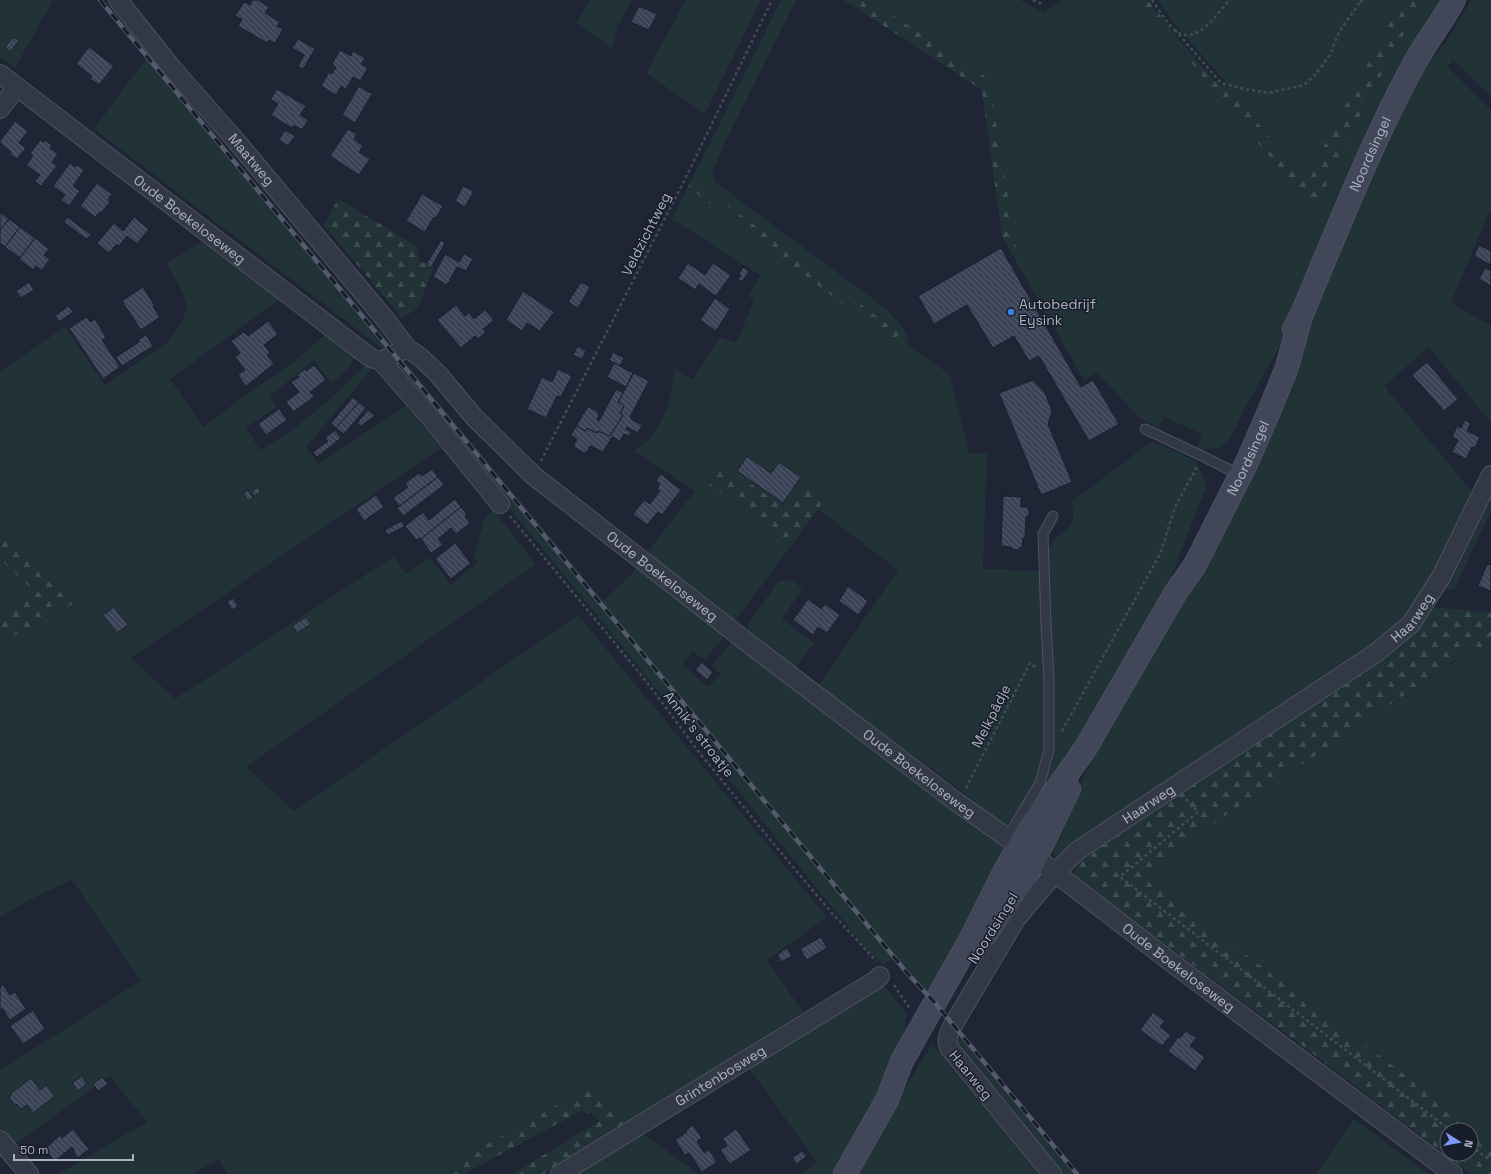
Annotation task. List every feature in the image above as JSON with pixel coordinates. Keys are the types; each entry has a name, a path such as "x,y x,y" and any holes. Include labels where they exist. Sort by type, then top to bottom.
{"main road":[{"name":"Noordsingel","path":"1176,592 1186,557 1228,470 1279,356 1301,316 1354,188 1415,63 1454,0"},
{"name":"Noordsingel","path":"845,1174 887,1100 909,1073 988,931 1020,847 1070,787 1085,749 1176,592 1195,564 1247,462 1288,367 1301,316"}],"street":[{"name":"Maatweg","path":"118,0 172,68 238,142 385,319"},
{"name":"Oude Boekeloseweg","path":"0,74 368,356 377,361 381,361 433,421 500,504"},
{"path":"0,110 17,87"},
{"name":"Oude Boekeloseweg","path":"385,319 407,348 420,357 438,374 474,417 534,476 761,653 958,803 1055,873 1453,1174"},
{"path":"381,361 407,348"},
{"name":"Haarweg","path":"1052,1174 950,1050 947,1043 949,1033 953,1025 1016,919 1055,873 1077,851 1376,653 1411,624 1441,577 1491,475"},
{"name":"Grintenbosweg","path":"560,1174 876,980 880,976"},
{"path":"0,1140 29,1174"}],"lane":[{"path":"1145,429 1228,470"},
{"path":"1020,847 1045,768 1049,750 1050,681 1046,623 1043,534 1053,516"}],"path":[{"name":"Veldzichtweg","path":"534,476 685,179 772,0"},
{"path":"1033,0 1044,6"},
{"path":"1152,0 1175,30 1221,82 1244,89 1268,93 1304,85 1314,76 1330,55 1339,32 1360,1 1364,0"},
{"path":"1175,30 1181,34 1194,34 1199,32 1229,0"},
{"path":"1060,734 1160,554 1175,508 1202,456"},
{"name":"Annik's stroatje","path":"500,504 646,682 698,752 772,842 831,912 877,962 880,970 880,976"},
{"name":"Melkpâdje","path":"958,803 1030,663 1050,681"},
{"path":"1174,788 1198,812 1120,877 1440,1122"},
{"path":"1479,1152 1491,1161"}],"green space":[{"path":"0,0 53,0 15,68 0,57"},
{"path":"590,0 632,0 618,26 612,48 576,23"},
{"path":"686,0 761,0 705,114 646,73"},
{"path":"781,0 796,0 724,144 712,173 715,182 885,308 897,320 904,329 908,339 908,345 949,374 969,453 987,453 983,569 1039,571 1046,692 1045,736 1036,779 1022,804 1005,828 958,788 818,686 898,570 818,509 826,495 808,483 786,510 725,465 709,485 791,546 735,621 647,553 695,491 635,451 653,434 666,411 671,394 675,368 692,380 720,337 736,343 754,301 749,296 760,275 672,219"},
{"path":"844,0 870,0 989,79 1019,266 1002,236 982,90"},
{"path":"870,0 1020,0 1044,13 1063,0 1139,0 1309,204 1314,208 1317,207 1340,155 1366,104 1421,4 1415,0 1444,0 1285,337 1246,406 1230,439 1221,447 1214,449 1201,449 1197,447 1202,434 1165,417 1158,428 1140,418 1097,373 1084,380 1019,266 989,79"},
{"path":"1139,0 1148,0 1210,76 1218,84 1231,88 1298,174 1308,175 1402,0 1415,0 1421,4 1366,104 1340,155 1317,207 1314,208 1309,204"},
{"path":"1402,0 1308,175 1299,174 1231,88 1178,28 1158,1"},
{"path":"1471,0 1491,0 1491,96 1453,60 1448,67 1491,110 1491,212 1489,212 1451,303 1491,326 1491,423 1429,347 1384,386 1474,494 1421,599 1405,620 1376,646 1062,859 1056,858 1052,852 1051,843 1294,363 1347,229 1409,93 1432,58 1447,41"},
{"path":"149,55 392,347 386,353 379,346 94,129"},
{"path":"692,178 899,333 894,343 688,187"},
{"path":"338,199 417,246 419,261 434,266 418,308 402,318 324,225"},
{"path":"206,239 284,296 170,379 203,427 247,394 294,362 329,331 357,355 346,370 331,384 314,360 270,396 276,407 246,428 260,450 304,421 370,361 374,366 306,447 318,464 406,406 441,448 131,658 175,699 393,557 406,574 430,558 451,585 478,562 474,556 485,518 493,510 536,564 246,767 294,811 578,615 827,917 767,960 803,1012 625,1123 587,1088 434,1174 227,1174 219,1159 192,1174 58,1174 147,1122 110,1076 14,1145 0,1129 0,1070 141,981 72,880 33,898 0,917 0,643 73,604 0,535 0,371 65,327 105,385 169,341 183,321 187,305 181,289 167,263"},
{"path":"404,361 603,601 639,567 727,634 704,660 693,651 682,664 708,687 721,674 712,665 734,639 1010,850 931,997 897,957 882,965 863,945 491,486 431,413 389,366"},
{"path":"1152,441 1196,461 1206,483 1206,489 1168,586 1093,721 1015,833 1043,784 1050,769 1054,750 1054,684 1047,555 1054,541 1070,525 1073,519 1073,511 1070,502"},
{"path":"725,465 786,509 808,483 826,495 818,509 791,546 709,485"},
{"path":"1491,488 1491,511 1454,590 1446,589 1444,585"},
{"path":"0,535 73,604 0,643 0,615 37,594 0,559"},
{"path":"0,559 37,594 0,615"},
{"path":"784,580 794,581 802,589 782,619 814,643 795,669 748,634 748,624 778,582"},
{"path":"1434,607 1491,613 1491,650 1474,648 1468,651 1226,815 1146,875 1145,878 1467,1122 1439,1122 1439,1150 1304,1047 1073,876 1076,868 1093,846 1409,636"},
{"path":"1474,648 1491,650 1491,1140 1479,1131 1479,1122 1467,1122 1145,878 1146,875 1226,815"},
{"path":"884,986 907,1013 905,1025 911,1034 836,1174 800,1174 817,1162 749,1068"},
{"path":"964,1033 1076,1174 1053,1174 950,1047"},
{"path":"931,1046 934,1047 1039,1174 855,1174 898,1099"},
{"path":"587,1088 625,1123 544,1174 512,1174 600,1121 593,1114 581,1111 464,1174 434,1174"},
{"path":"1354,1119 1428,1174 1316,1174"},
{"path":"638,1130 698,1174 569,1174"},
{"path":"1479,1131 1491,1140 1491,1174 1471,1174 1455,1162 1479,1162"}],"building":[{"path":"253,0 258,0 269,7 265,13 280,22 277,26 283,29 275,43 269,40 267,43 238,26 242,19 235,16 244,2 250,5"},
{"path":"639,6 657,14 649,30 631,22"},
{"path":"13,37 19,41 10,52 5,47"},
{"path":"298,39 315,49 303,69 298,66 304,55 292,48"},
{"path":"89,47 114,66 99,85 90,79 92,76 76,64"},
{"path":"340,50 351,56 353,51 365,58 361,64 368,68 360,81 353,77 346,89 341,86 336,95 321,86 329,72 332,74 336,67 332,64"},
{"path":"359,86 372,94 355,123 342,115"},
{"path":"277,89 306,106 300,115 308,120 302,130 294,125 292,128 271,115 278,104 271,99"},
{"path":"15,121 28,131 19,143 26,148 17,159 0,143"},
{"path":"348,129 357,134 354,139 363,146 359,152 370,159 359,175 330,156"},
{"path":"285,130 295,136 288,146 279,140"},
{"path":"40,140 43,142 44,140 52,145 50,148 58,154 52,162 57,166 41,186 35,181 40,175 26,165 33,156 30,154"},
{"path":"70,163 75,167 77,165 84,170 73,186 80,191 69,206 61,200 65,195 53,186"},
{"path":"97,183 112,194 108,200 110,202 101,213 100,212 95,217 80,206"},
{"path":"463,186 474,191 465,207 455,201"},
{"path":"422,194 443,206 425,232 406,221"},
{"path":"0,212 9,219 0,230"},
{"path":"67,217 92,235 86,239 64,222"},
{"path":"134,217 149,229 137,244 127,236 119,246 117,244 109,253 97,243 114,223 123,231"},
{"path":"9,219 20,227 5,247 0,243 0,230"},
{"path":"20,227 35,238 20,258 5,247"},
{"path":"35,238 49,249 44,255 50,259 42,270 36,266 33,270 19,259"},
{"path":"441,240 445,243 431,268 426,265"},
{"path":"1479,245 1491,251 1491,265 1474,256"},
{"path":"1001,248 1081,387 1093,380 1119,424 1089,441 1039,356 1029,361 1014,336 993,348 967,305 934,324 918,296"},
{"path":"445,254 459,262 464,254 473,259 466,271 457,267 447,285 433,277"},
{"path":"688,263 705,275 713,263 731,275 716,296 699,284 695,290 678,278"},
{"path":"743,267 749,271 742,282 738,279 741,275 739,274"},
{"path":"1485,268 1491,271 1491,286 1479,279"},
{"path":"29,282 34,290 21,298 16,291"},
{"path":"581,282 590,287 578,308 568,302"},
{"path":"143,287 160,317 141,330 122,301"},
{"path":"523,291 554,312 540,331 527,323 522,331 506,320"},
{"path":"715,298 730,309 716,331 700,320"},
{"path":"456,305 465,316 469,312 474,319 485,310 494,320 483,329 486,332 478,339 475,336 461,348 437,320"},
{"path":"68,306 73,312 59,322 55,316"},
{"path":"87,317 90,322 95,319 106,337 102,340 120,367 103,379 69,328"},
{"path":"268,321 278,334 264,345 270,353 267,355 274,364 246,386 238,375 245,370 235,357 240,353 231,341 244,332 248,336"},
{"path":"146,335 153,346 122,366 116,357 139,342 138,340"},
{"path":"578,346 586,351 582,359 573,355"},
{"path":"613,352 624,358 620,366 609,360"},
{"path":"1427,362 1458,399 1444,411 1412,375"},
{"path":"614,363 633,373 626,387 607,377"},
{"path":"314,365 326,380 310,392 314,397 293,412 286,402 299,392 291,382 299,377 297,375 305,369 306,371"},
{"path":"558,369 572,376 561,397 557,396 546,418 527,409 542,377 552,382"},
{"path":"634,373 649,381 630,417 642,425 638,433 627,427 626,429 631,432 629,436 624,434 620,441 612,437 603,452 590,446 587,452 584,453 574,447 577,439 571,435 576,426 586,431 587,428 597,433 598,431 610,436 623,415 620,413 624,406 618,402"},
{"path":"1033,380 1045,393 1052,411 1048,424 1072,482 1041,495 999,393"},
{"path":"616,389 623,393 618,402 624,406 620,413 623,415 610,436 598,431 597,433 587,428 586,431 576,426 589,407 598,412 599,415 597,420 599,421"},
{"path":"353,397 359,402 336,428 331,423"},
{"path":"359,402 366,408 344,434 336,428"},
{"path":"279,409 287,420 266,435 258,424"},
{"path":"368,410 375,416 361,426 357,423"},
{"path":"1465,420 1471,423 1467,431 1480,437 1475,448 1472,447 1466,459 1452,452 1458,440 1452,437 1457,426 1461,428"},
{"path":"335,430 341,438 317,457 313,452 328,441 325,438"},
{"path":"747,456 771,473 779,462 801,477 783,503 737,471"},
{"path":"432,469 438,477 399,506 393,498 408,487 405,483 419,473 422,476"},
{"path":"661,474 681,490 662,515 658,512 647,525 633,514 644,500 650,504 660,491 657,489 660,484 656,481"},
{"path":"438,477 444,485 403,516 397,508"},
{"path":"258,487 261,492 254,496 252,491"},
{"path":"248,490 253,498 248,501 243,493"},
{"path":"376,495 384,507 364,521 356,509"},
{"path":"1003,496 1021,497 1021,507 1027,507 1029,510 1029,516 1026,517 1025,538 1023,538 1022,548 1020,547 1019,550 1001,546"},
{"path":"455,499 461,507 421,539 416,540 405,526 423,512 429,520"},
{"path":"461,507 467,515 465,517 470,523 456,534 451,528 438,539 443,545 431,553 421,539"},
{"path":"401,521 405,526 388,535 385,530"},
{"path":"455,543 471,563 451,579 435,559"},
{"path":"1487,564 1491,565 1491,591 1478,586"},
{"path":"848,586 868,601 858,615 839,601"},
{"path":"233,598 238,606 232,610 227,602"},
{"path":"808,599 821,609 825,604 840,615 827,633 818,627 813,635 793,620"},
{"path":"114,607 128,625 117,633 103,615"},
{"path":"306,617 311,624 297,633 292,626"},
{"path":"702,662 713,672 707,680 695,670"},
{"path":"821,937 827,948 807,960 800,949"},
{"path":"787,948 792,956 781,962 777,955"},
{"path":"3,985 10,995 15,992 26,1009 10,1020 2,1008 0,1010 0,987"},
{"path":"33,1010 45,1029 23,1044 10,1026"},
{"path":"1153,1012 1165,1021 1160,1027 1171,1035 1162,1046 1140,1030"},
{"path":"1186,1031 1196,1038 1190,1046 1205,1057 1195,1071 1168,1051 1178,1037 1180,1038"},
{"path":"82,1076 87,1084 78,1091 72,1083"},
{"path":"102,1077 108,1084 98,1091 93,1084"},
{"path":"31,1078 40,1090 46,1085 55,1096 33,1113 27,1105 21,1109 17,1104 15,1106 9,1098 11,1096 10,1094"},
{"path":"693,1125 702,1138 697,1141 704,1153 709,1150 717,1162 702,1172 689,1153 685,1155 675,1140 687,1132 686,1130"},
{"path":"73,1129 89,1149 78,1158 72,1147 55,1161 45,1149 60,1135 62,1138"},
{"path":"736,1129 751,1150 730,1164 720,1150 727,1146 723,1138"},
{"path":"802,1151 807,1156 797,1164 792,1158"}],"railway":[{"path":"100,0 908,974 935,1003 1077,1174"}],"place":[{"name":"Autobedrijf Eysink","path":"1011,312"}]}
